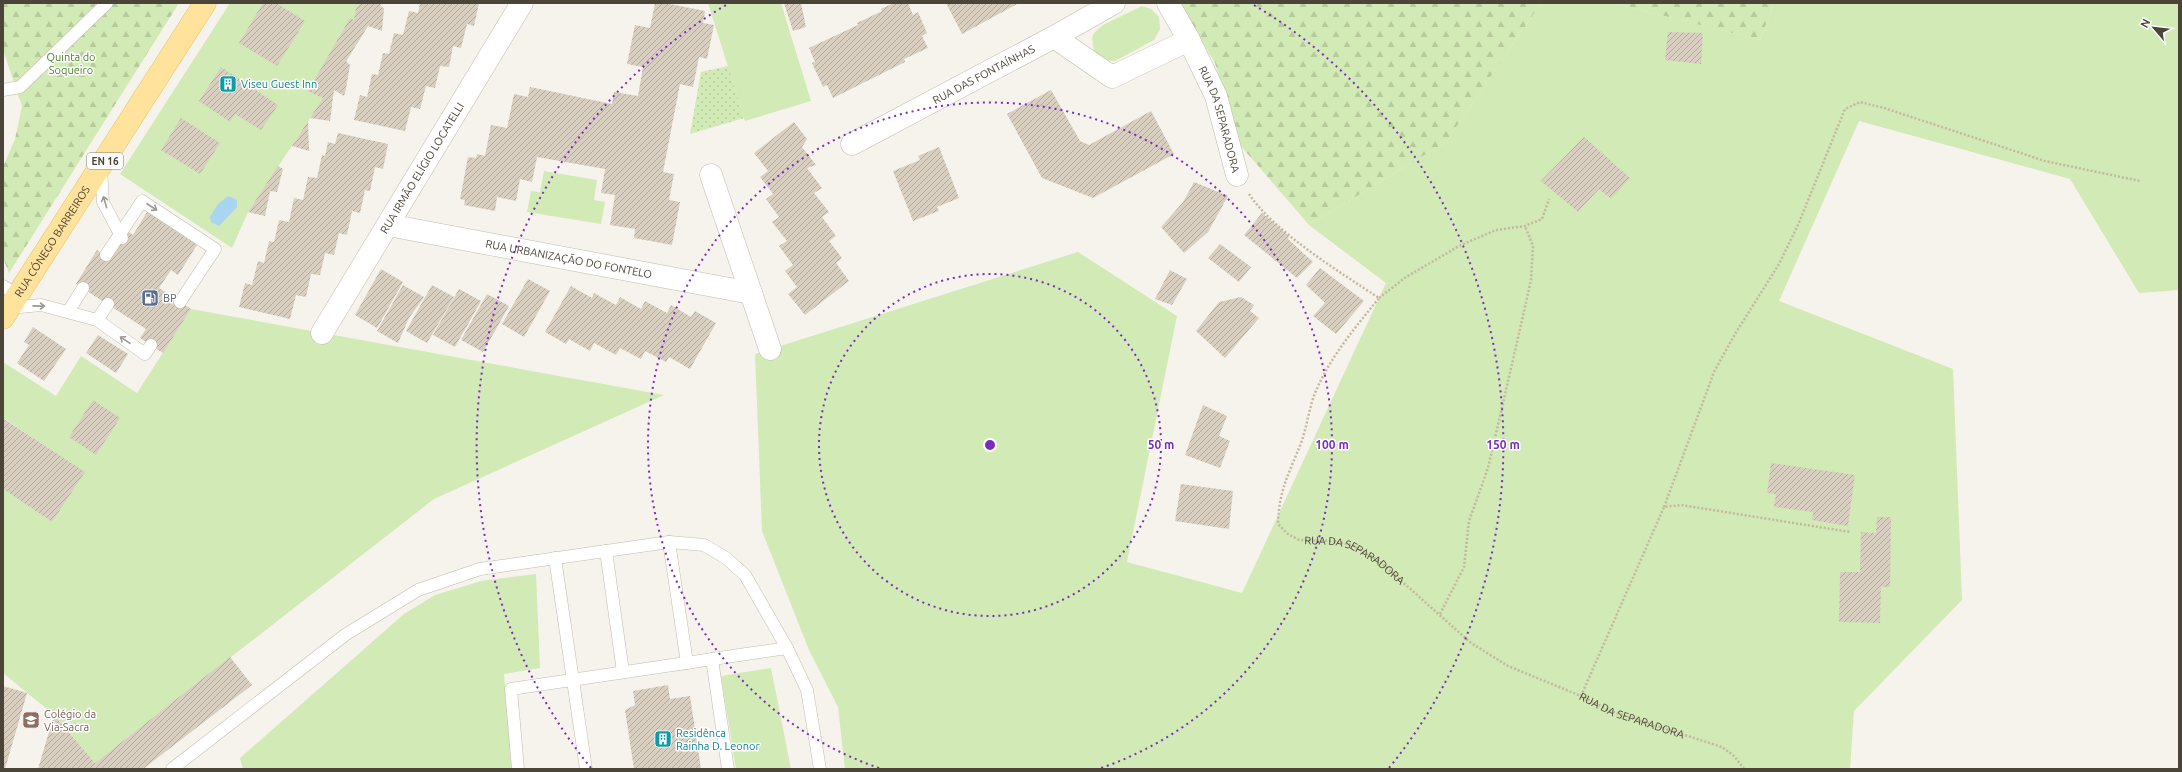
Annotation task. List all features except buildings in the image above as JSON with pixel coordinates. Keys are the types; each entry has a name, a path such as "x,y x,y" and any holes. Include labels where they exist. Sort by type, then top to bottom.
{"main road":[{"name":"RUA CÓNEGO BARREIROS","path":"8,302 101,167 205,3"}],"street":[{"name":"RUA IRMÃO ELÍGIO LOCATELLI","path":"322,333 522,3"},
{"name":"RUA DAS FONTAÍNHAS","path":"852,144 1054,37 1114,3"},
{"name":"RUA DA SEPARADORA","path":"1168,3 1189,40 1216,96 1237,175"},
{"path":"1054,37 1112,77 1189,40"},
{"path":"711,175 770,349"},
{"name":"RUA URBANIZAÇÃO DO FONTELO","path":"388,225 751,293"}],"lane":[{"path":"3,90 20,87 107,3"},
{"path":"101,167 103,202 121,236"},
{"path":"106,255 121,236 142,201 215,249 180,302"},
{"path":"68,312 83,288"},
{"path":"8,302 41,305 97,320 146,354 151,345"},
{"path":"97,320 108,304"},
{"path":"669,542 687,663"},
{"path":"172,769 345,635 418,590 480,569 669,542 704,544 726,558 745,575 787,648 807,690 820,769"},
{"path":"606,551 624,672"},
{"path":"555,558 586,769"},
{"path":"518,769 511,689 787,648"},
{"path":"712,659 728,769"}],"path":[{"path":"1581,696 1664,507 1714,372 1734,334 1779,264 1789,245 1845,109 1860,102 1884,108 2045,161 2140,180"},
{"name":"RUA DA SEPARADORA","path":"1237,175 1257,206 1290,234 1379,298 1329,364 1314,395 1308,424 1284,482 1279,504 1278,524 1288,534 1299,540 1334,540 1352,546 1379,561 1472,643 1508,666 1581,696 1613,712 1722,747 1734,756 1744,769"},
{"path":"1379,298 1406,277 1461,245 1496,230 1525,226 1542,219 1549,199"},
{"path":"1440,614 1464,567 1468,521 1488,468 1520,331 1531,280 1533,246 1525,226"},
{"path":"1664,507 1681,505 1850,532"}],"green space":[{"name":"Quinta do Soqueiro","path":"3,3 179,3 9,273 3,258 3,167 15,139 22,106 3,50"},
{"path":"230,3 382,3 330,88 248,212 232,248 120,174"},
{"path":"708,3 781,3 811,101 745,121"},
{"path":"1179,3 1541,3 1446,142 1309,225 1240,145 1215,63"},
{"path":"1541,3 1613,3 1760,40 1774,3 2179,3 2179,290 2139,293 2070,179 1859,121 1779,301 1953,369 1962,600 1854,711 1850,769 845,769 838,707 809,650 762,531 755,354 1078,252 1177,316 1127,562 1242,593 1386,283 1309,225 1446,142"},
{"path":"1613,3 1774,3 1760,40"},
{"path":"1142,6 1151,9 1159,17 1160,29 1154,40 1115,61 1104,60 1094,52 1092,38 1094,33 1103,25"},
{"path":"728,66 744,118 690,134 701,72"},
{"path":"544,171 597,180 594,200 605,202 601,224 527,212 531,191 540,192"},
{"path":"191,309 664,395 434,499 95,763 54,715 3,673 3,489 52,522 84,472 5,419 3,421 3,362 56,396 81,356 137,393"},
{"path":"536,574 540,668 504,674 512,769 243,769 240,758 404,614 435,595 481,581"},
{"path":"771,668 791,769 736,769 721,676"}],"water":[{"path":"228,196 237,200 237,207 219,226 211,222 210,217 218,204"}],"place":[{"name":"Viseu Guest Inn","path":"228,84"},
{"name":"BP","path":"150,298"},
{"name":"Colégio da Via-Sacra","path":"31,720"},
{"name":"Residênca Rainha D. Leonor","path":"663,739"}]}
